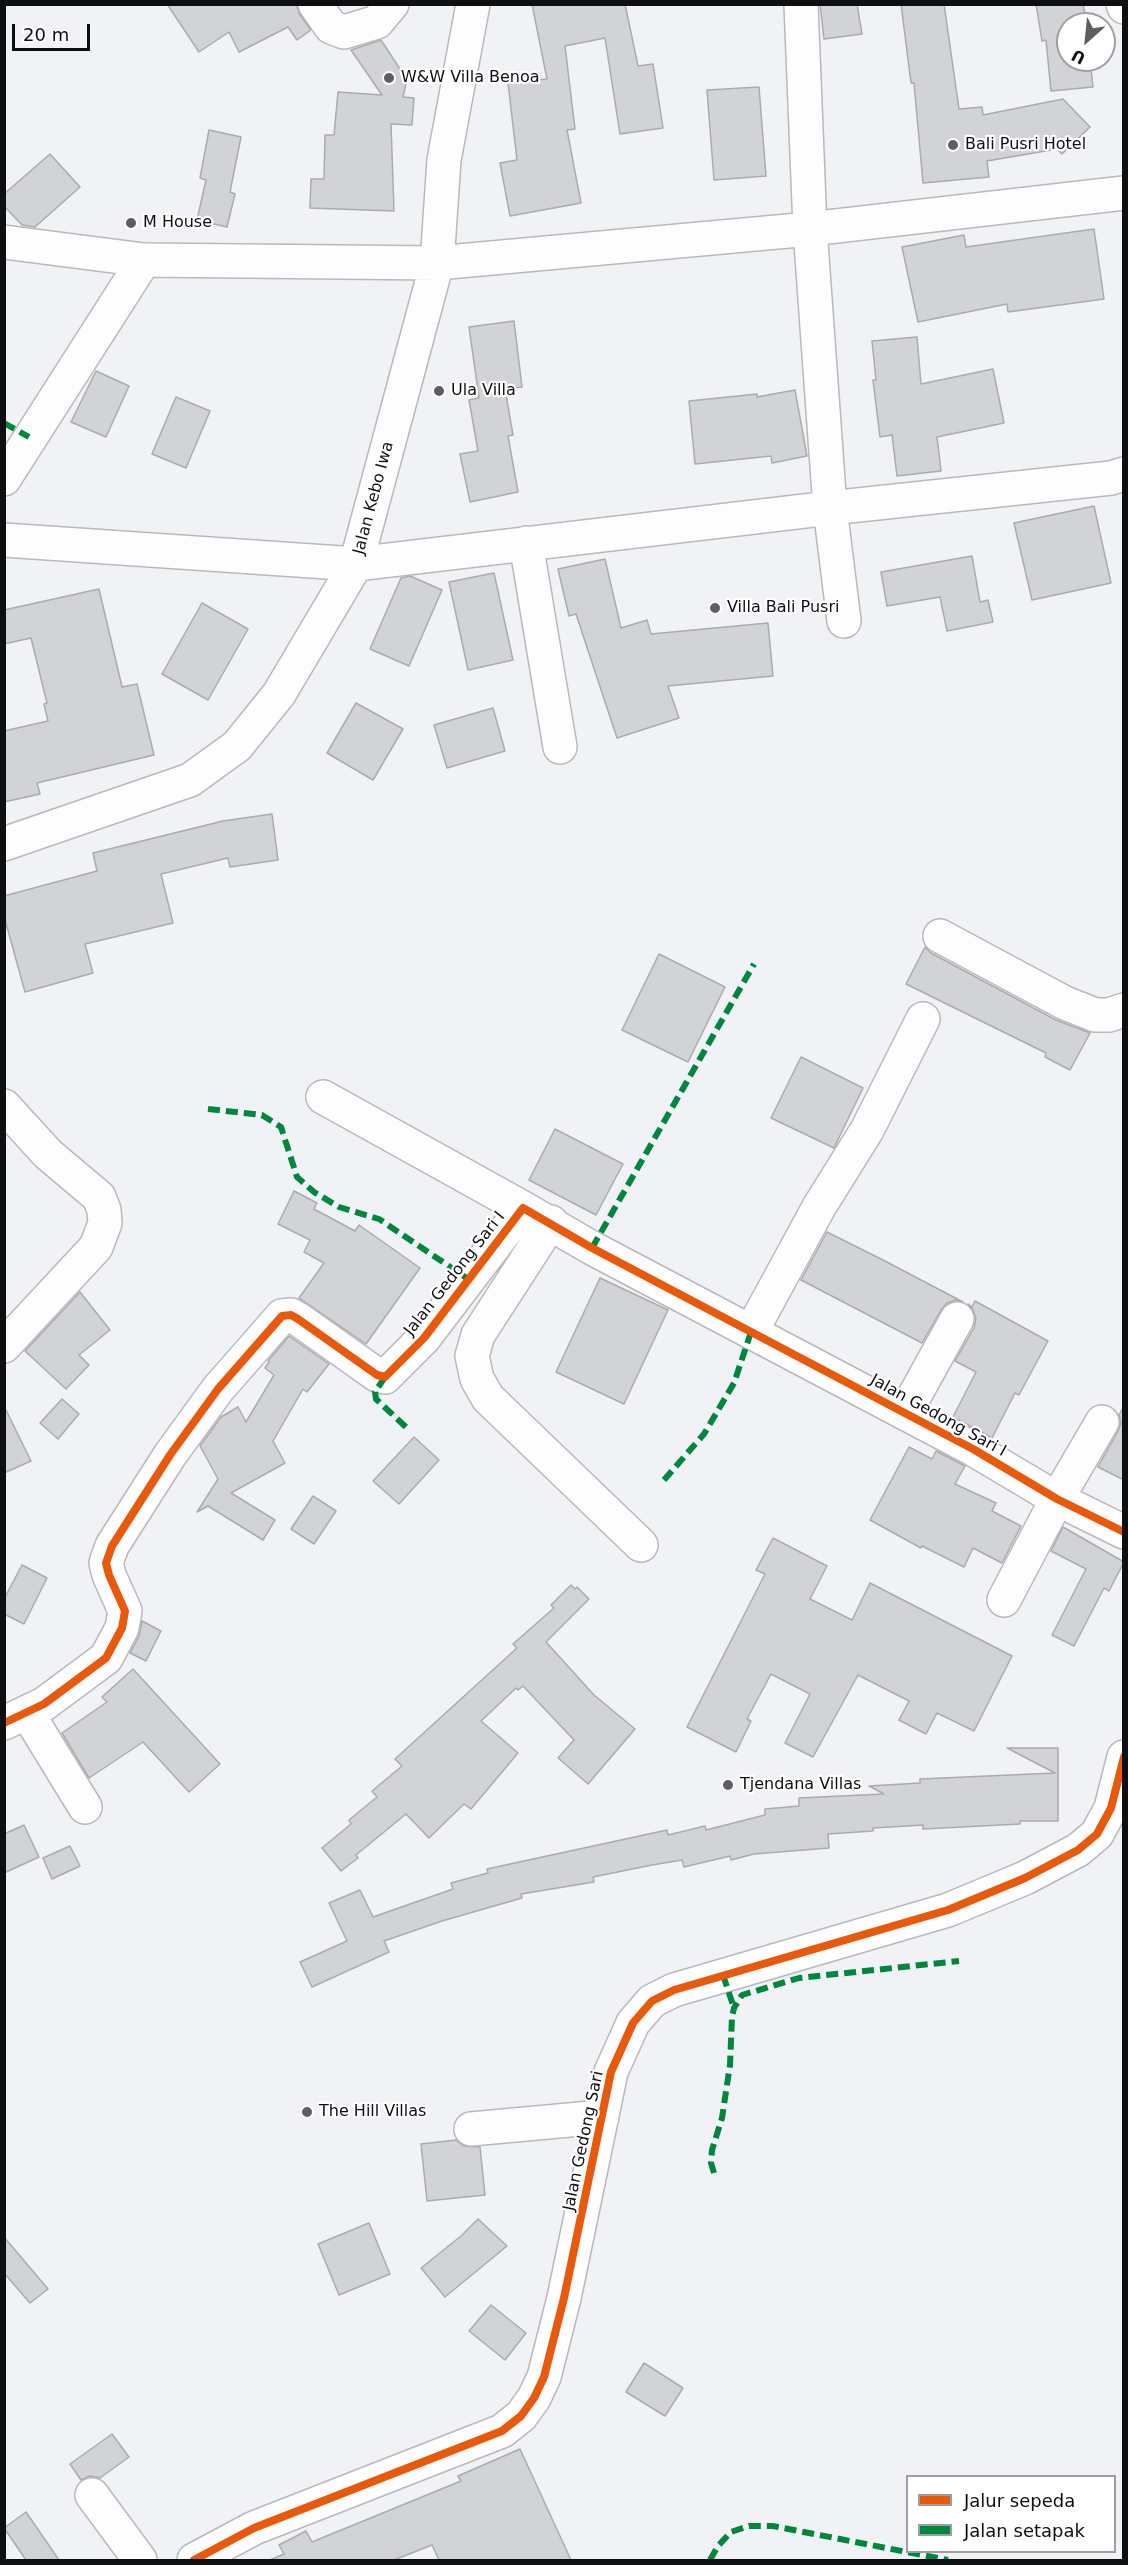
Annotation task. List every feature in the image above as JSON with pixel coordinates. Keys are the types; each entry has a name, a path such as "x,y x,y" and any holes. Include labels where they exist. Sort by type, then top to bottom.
{"street":[{"path":"315,4 331,27 344,32 377,22 392,4"},
{"name":"Jalan Kebo Iwa","path":"4,844 190,780 237,746 279,694 356,564 437,263 444,160 473,4"},
{"path":"801,4 810,229 830,508 844,621"},
{"path":"8,238 144,260 437,263 810,229 1124,193"},
{"path":"4,479 144,260"},
{"path":"4,540 356,564 830,508 1100,480 1124,474"},
{"path":"526,543 560,747"},
{"path":"940,936 1065,1003 1095,1015 1109,1015 1124,1010"},
{"path":"751,1332 819,1207 867,1130 923,1018"},
{"path":"323,1097 523,1208"},
{"path":"4,1106 48,1154 99,1197 104,1210 105,1223 96,1247 4,1346"},
{"name":"Jalan Gedong Sari I","path":"16,1718 106,1658 122,1628 125,1611 106,1563 112,1546 170,1455 211,1398 282,1316 286,1314 298,1319 377,1375 385,1377 424,1338 523,1208 551,1222 592,1248 973,1449 1057,1499 1124,1532"},
{"path":"551,1222 477,1335 472,1356 477,1379 488,1398 641,1545"},
{"path":"905,1413 957,1319"},
{"path":"1005,1600 1057,1499 1102,1422"},
{"path":"16,1718 85,1807"},
{"name":"Jalan Gedong Sari","path":"194,2560 254,2528 502,2431 521,2416 534,2398 544,2377 567,2287 611,2072 633,2023 652,2001 674,1990 948,1910 1025,1878 1077,1850 1097,1834 1112,1808 1124,1757"},
{"path":"471,2129 602,2117"},
{"path":"92,2495 140,2560"}],"building":[{"path":"167,4 296,4 300,15 311,30 297,40 288,27 239,52 229,32 199,52"},
{"path":"532,4 625,4 638,66 653,64 663,128 620,134 605,38 565,46 575,129 567,130 581,203 510,216 500,163 517,160 508,83 547,79"},
{"path":"820,4 857,4 862,34 824,39"},
{"path":"901,4 944,4 959,109 982,107 983,115 1063,99 1090,127 1062,154 1057,149 987,161 989,177 923,183 914,83 911,83"},
{"path":"1036,4 1083,4 1085,12 1056,12 1056,72 1091,72 1093,87 1051,91 1046,40 1042,41"},
{"path":"381,40 400,69 409,71 403,97 414,98 412,125 391,124 394,211 310,208 311,179 324,179 325,135 334,135 338,92 382,95 351,50"},
{"path":"759,87 766,176 714,180 707,90"},
{"path":"209,130 241,137 230,192 235,194 227,227 197,220 206,180 200,178"},
{"path":"50,154 80,187 35,227 22,225 4,206 4,194"},
{"path":"1094,229 1104,299 1008,312 1007,304 918,322 902,247 964,235 966,247"},
{"path":"514,321 522,387 505,389 513,435 508,436 518,492 470,502 460,454 478,451 469,400 479,398 469,327"},
{"path":"917,337 921,384 993,369 1004,423 937,437 941,471 897,476 892,435 880,437 873,380 876,380 872,341"},
{"path":"96,371 129,386 106,437 71,422"},
{"path":"795,390 807,456 772,463 771,456 695,464 689,401 757,394 757,397"},
{"path":"176,397 210,411 186,468 152,454"},
{"path":"1094,506 1111,583 1032,600 1014,523"},
{"path":"972,556 980,602 988,600 993,622 947,631 940,597 887,606 881,572"},
{"path":"605,559 621,628 647,620 651,634 768,623 773,676 668,686 679,718 617,738 576,614 569,616 558,569"},
{"path":"494,573 513,660 468,670 449,582"},
{"path":"410,576 442,590 409,666 370,649 401,578"},
{"path":"99,589 122,687 137,684 154,755 37,783 40,794 4,802 4,731 48,721 44,704 47,703 31,638 4,644 4,610"},
{"path":"202,603 248,629 208,700 162,674"},
{"path":"356,703 403,729 373,780 327,753"},
{"path":"493,708 505,751 447,768 434,725"},
{"path":"272,814 278,860 230,867 228,858 161,874 173,923 85,944 93,973 25,992 4,916 4,896 97,871 93,853 223,821"},
{"path":"925,947 931,953 1056,1020 1090,1033 1070,1070 1045,1057 1046,1053 906,984"},
{"path":"659,954 725,987 688,1062 622,1030"},
{"path":"801,1057 863,1088 834,1148 771,1118"},
{"path":"555,1129 623,1164 596,1215 529,1180"},
{"path":"294,1191 317,1203 314,1209 355,1231 359,1225 420,1268 366,1344 299,1298 324,1263 304,1252 310,1240 278,1224"},
{"path":"827,1232 963,1302 956,1300 947,1303 922,1343 801,1280"},
{"path":"600,1278 668,1310 624,1404 556,1372"},
{"path":"80,1292 110,1330 79,1355 89,1365 66,1389 25,1351"},
{"path":"975,1301 1048,1341 1019,1395 1015,1393 992,1438 953,1417 976,1372 955,1361 974,1328 976,1318 968,1304 972,1307"},
{"path":"289,1336 329,1364 307,1392 303,1389 273,1441 285,1463 231,1493 275,1520 263,1540 208,1506 197,1512 218,1479 200,1446 221,1417 238,1407 246,1422 274,1375 265,1368 268,1361"},
{"path":"62,1399 79,1414 58,1439 40,1423"},
{"path":"4,1406 31,1461 4,1473"},
{"path":"1124,1406 1124,1480 1098,1467 1118,1431 1121,1423 1119,1415"},
{"path":"414,1437 439,1460 399,1504 373,1481"},
{"path":"909,1447 932,1459 936,1451 965,1466 955,1484 996,1503 992,1511 1021,1526 1002,1563 973,1548 964,1567 922,1546 921,1548 870,1520"},
{"path":"313,1496 336,1511 314,1544 291,1529"},
{"path":"1063,1527 1124,1562 1109,1591 1104,1588 1074,1646 1052,1635 1086,1569 1051,1551"},
{"path":"773,1538 827,1566 810,1599 852,1620 870,1583 1012,1656 974,1731 937,1713 926,1734 899,1720 909,1701 858,1675 813,1757 785,1743 810,1694 771,1674 747,1719 751,1721 736,1752 687,1727 765,1574 756,1570"},
{"path":"22,1565 47,1578 24,1624 4,1614 4,1599"},
{"path":"571,1585 575,1589 577,1587 589,1599 546,1642 594,1695 635,1729 588,1784 558,1758 574,1740 523,1686 518,1690 516,1688 481,1721 518,1753 471,1809 464,1804 429,1838 406,1814 356,1855 358,1858 341,1871 322,1848 351,1824 349,1820 377,1797 372,1791 402,1766 395,1759 517,1648 513,1644 554,1608 551,1605"},
{"path":"142,1621 161,1631 146,1661 130,1653 139,1636"},
{"path":"133,1669 220,1764 189,1792 143,1742 89,1778 62,1733 107,1702 102,1697"},
{"path":"1007,1748 1058,1748 1058,1821 1020,1821 1020,1824 923,1829 923,1825 873,1828 873,1831 828,1834 829,1848 754,1854 731,1860 730,1856 684,1867 682,1860 652,1865 593,1877 594,1882 521,1894 522,1898 442,1921 384,1941 389,1952 312,1987 300,1962 347,1941 329,1903 360,1890 373,1917 453,1889 451,1883 488,1873 487,1869 667,1830 668,1835 705,1826 706,1830 765,1815 765,1809 799,1806 799,1798 884,1794 869,1786 920,1783 920,1779 1055,1773"},
{"path":"24,1825 39,1857 4,1873 4,1834"},
{"path":"70,1846 80,1866 52,1879 43,1858"},
{"path":"456,2140 464,2146 480,2147 485,2195 427,2201 421,2144"},
{"path":"478,2219 507,2246 445,2297 421,2268 461,2236"},
{"path":"369,2223 390,2274 339,2295 318,2244"},
{"path":"4,2237 48,2289 30,2303 4,2273"},
{"path":"491,2305 526,2333 505,2360 469,2331"},
{"path":"644,2363 683,2388 665,2416 626,2392"},
{"path":"112,2434 129,2457 100,2478 90,2476 81,2480 70,2464"},
{"path":"520,2449 571,2560 439,2560 432,2545 394,2560 270,2560 284,2554 279,2545 306,2531 312,2542 461,2481 458,2476"},
{"path":"26,2512 59,2560 26,2560 4,2528"}],"marked path":[{"path":"4,423 29,437"},
{"path":"592,1248 754,964"},
{"path":"208,1109 262,1115 281,1127 297,1177 314,1192 339,1207 379,1219 468,1279"},
{"path":"664,1480 704,1434 734,1383 751,1332"},
{"path":"385,1377 375,1392 376,1399 407,1428"},
{"path":"714,2173 711,2163 712,2150 722,2118 730,2065 732,2017 734,2008 742,1995 799,1978 959,1961"},
{"path":"723,1975 734,2008"},
{"path":"710,2560 718,2546 731,2532 749,2526 773,2526 906,2552"},
{"path":"912,2553 948,2560"}],"cycle path":[{"path":"4,1723 44,1704 106,1658 122,1628 125,1611 106,1563 112,1546 170,1455 218,1389 282,1316 291,1315 298,1319 377,1375 385,1377 424,1338 523,1208 592,1248 973,1449 1057,1499 1124,1532"},
{"path":"194,2560 254,2528 502,2431 521,2416 534,2398 544,2377 564,2298 611,2072 633,2023 652,2001 674,1990 948,1910 1025,1878 1078,1850 1097,1834 1111,1808 1124,1757"}],"place":[{"name":"W&W Villa Benoa","path":"389,78"},
{"name":"Bali Pusri Hotel","path":"953,145"},
{"name":"M House","path":"131,223"},
{"name":"Ula Villa","path":"439,391"},
{"name":"Villa Bali Pusri","path":"715,608"},
{"name":"Tjendana Villas","path":"728,1785"},
{"name":"The Hill Villas","path":"307,2112"}]}
